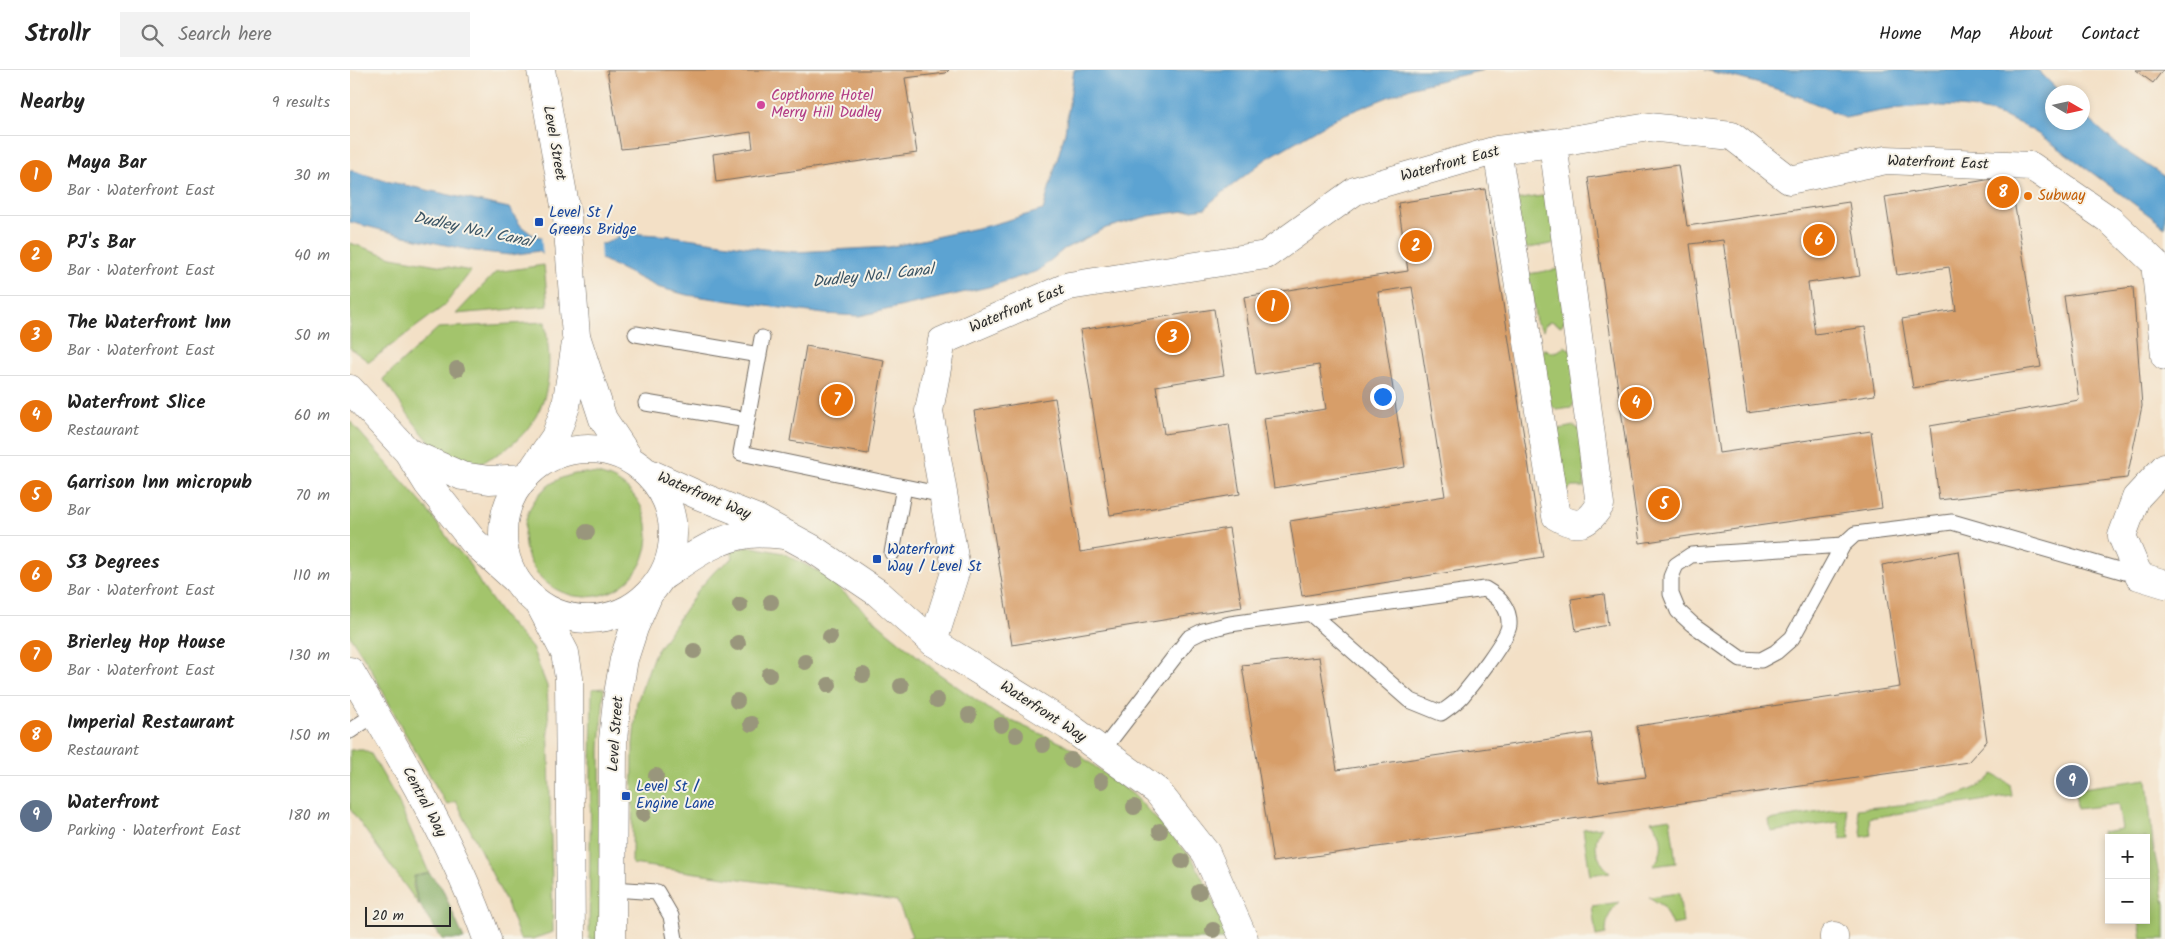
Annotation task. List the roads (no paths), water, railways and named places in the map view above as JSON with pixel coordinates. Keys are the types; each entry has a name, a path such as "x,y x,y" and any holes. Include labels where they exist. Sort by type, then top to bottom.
{"street":[{"name":"Level Street","path":"541,70 567,217 576,336"},
{"name":"Waterfront East","path":"933,642 956,569 929,411 942,341 1069,286 1266,255 1355,191 1497,150 1649,127 1732,136 1789,180 1886,160 2031,166 2111,222 2155,263 2165,356"},
{"path":"1497,150 1556,516 1566,523 1583,524 1593,517 1600,505 1553,143"},
{"path":"576,336 603,419 664,495 673,522 670,560 655,586 630,609 608,618 584,620 561,616 540,605 526,594 516,580 506,560 503,539 504,517 511,496 555,437 566,406 576,336"},
{"path":"350,389 408,452 428,484 473,541 516,580"},
{"path":"408,452 462,476 489,480 530,472 552,456 571,450 600,450 638,465"},
{"name":"Waterfront Way","path":"638,465 700,496 758,518 813,549 878,593 933,642 1068,726 1157,791 1206,853 1244,939"},
{"path":"2165,466 2136,498 2122,536 2139,576 2165,584"},
{"name":"Waterfront Way","path":"655,586 713,544 727,538 750,534 786,535"},
{"name":"Level Street","path":"612,939 613,740 619,682 634,628 655,586"},
{"path":"540,605 565,653 569,678 571,939"},
{"name":"Central Way","path":"350,671 430,809 487,939"}],"lane":[{"path":"636,334 758,355"},
{"path":"762,338 741,452 943,495"},
{"path":"646,403 747,420"},
{"path":"892,553 904,487"},
{"path":"1843,545 1691,555 1676,565 1671,576 1671,594 1678,611 1692,624 1742,659 1761,660 1776,652 1792,638 1843,545 1856,534 1952,522 2139,576"},
{"path":"1102,751 1189,638 1203,631 1230,624 1310,613 1485,589 1498,597 1506,608 1509,626 1497,650 1461,697 1441,713 1409,700 1310,613"},
{"path":"350,731 375,714"},
{"path":"612,889 656,892 671,916 674,939"}],"water":[{"name":"Dudley No.1 Canal","path":"1074,70 1483,70 1413,87 1338,117 1266,159 1206,208 1149,216 1106,228 1064,249 1038,271 988,287 859,316 824,314 687,295 657,287 601,259 548,259 539,251 510,255 474,251 350,222 350,170 386,181 509,208 521,226 534,236 604,244 626,233 673,236 795,252 889,247 991,225 1043,210 1065,132"},
{"path":"1704,70 2038,70 2053,85 2045,85 2045,130 2090,130 2090,120 2121,148 2165,177 2165,227 2050,142 2026,127 2001,116 1970,108 1934,106 1881,111 1845,118 1794,95"}],"place":[{"name":"Copthorne Hotel Merry Hill Dudley","path":"761,105"},
{"name":"Imperial Restaurant","path":"2003,192"},
{"name":"Subway","path":"2028,196"},
{"name":"Level St / Greens Bridge","path":"539,222"},
{"name":"53 Degrees","path":"1819,240"},
{"name":"PJ's Bar","path":"1416,246"},
{"name":"Maya Bar","path":"1273,306"},
{"name":"The Waterfront Inn","path":"1173,337"},
{"name":"Brierley Hop House","path":"837,400"},
{"name":"Waterfront Slice","path":"1636,403"},
{"name":"Garrison Inn micropub","path":"1664,504"},
{"name":"Waterfront Way / Level St","path":"877,559"},
{"name":"Waterfront","path":"2072,781"},
{"name":"Level St / Engine Lane","path":"626,796"}]}
